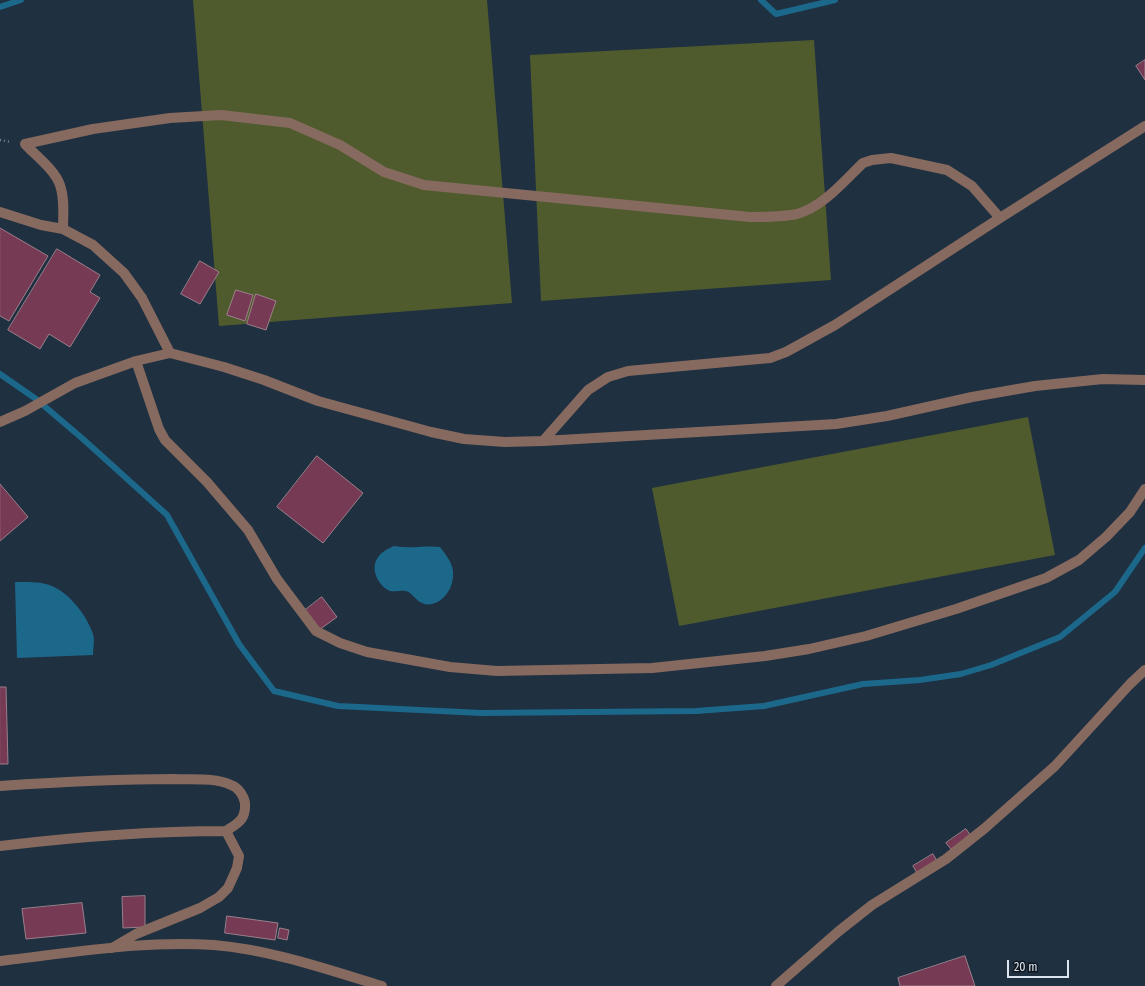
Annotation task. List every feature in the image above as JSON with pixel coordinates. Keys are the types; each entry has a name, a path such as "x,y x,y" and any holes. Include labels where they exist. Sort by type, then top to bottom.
{"street":[{"path":"63,229 62,195 60,184 54,174 25,144 93,129 170,118 221,115 290,123 340,146 384,172 424,185 750,217 781,216 798,213 816,205 863,163 872,160 891,158 947,170 972,186 1000,218"},
{"path":"543,441 588,390 608,377 628,371 770,358 786,352 835,325 1145,126"},
{"path":"0,212 41,225 63,229 93,245 124,273 142,298 170,353"},
{"path":"0,422 25,411 75,383 136,361 170,353 250,375 318,402 431,432 464,439 505,442 836,424 887,416 972,397 1035,386 1103,379 1145,380"},
{"path":"136,361 159,429 165,440 206,482 248,530 278,579 316,630 340,643 367,652 450,667 497,671 652,668 773,655 809,649 866,636 956,609 1052,574 1079,560 1106,537 1130,512 1145,490"},
{"path":"776,986 844,926 872,905 946,859 1026,793 1055,766 1130,684 1145,670"},
{"path":"0,786 160,779 219,781 232,785 241,793 245,802 244,816 240,822 226,831 172,831 66,838 0,846"},
{"path":"112,948 136,934 200,908 219,897 228,888 237,868 239,856 226,831"},
{"path":"0,961 112,948 214,945 267,952 299,960 382,986"}],"green space":[{"path":"193,0 487,0 512,303 219,326"},
{"path":"814,40 831,280 541,301 530,55"},
{"path":"1028,417 1055,555 679,626 652,488"}],"water":[{"path":"394,546 440,547 447,556 453,570 453,580 451,586 443,598 434,603 425,604 418,601 408,592 390,591 380,583 377,579 375,570 377,558 386,550"},
{"path":"15,582 35,582 45,584 54,587 66,595 78,607 87,620 94,639 93,655 17,658"}],"building":[{"path":"1145,60 1145,80 1136,66"},
{"path":"0,228 48,256 9,321 0,316"},
{"path":"57,249 100,275 90,292 100,298 70,347 49,334 40,349 8,330"},
{"path":"200,261 219,272 200,304 181,294"},
{"path":"236,290 253,295 245,321 227,315"},
{"path":"256,294 276,301 266,330 247,324"},
{"path":"317,456 363,493 323,543 277,507"},
{"path":"0,484 28,517 0,541"},
{"path":"322,597 337,617 319,630 304,611"},
{"path":"0,687 6,687 8,764 0,764"},
{"path":"966,829 971,836 951,849 946,843"},
{"path":"933,854 937,861 917,873 913,866"},
{"path":"145,896 145,927 123,928 122,897"},
{"path":"82,903 86,933 26,939 22,909"},
{"path":"227,916 278,923 275,940 225,933"},
{"path":"280,928 289,930 287,940 278,938"},
{"path":"965,956 975,986 900,986 898,978"}],"waterway":[{"path":"0,7 21,0"},
{"path":"761,0 776,14 835,0"},
{"path":"0,374 36,399 83,439 167,515 239,644 274,691 338,706 481,713 696,711 764,706 863,684 920,680 961,674 991,665 1060,637 1115,592 1145,548"}]}
